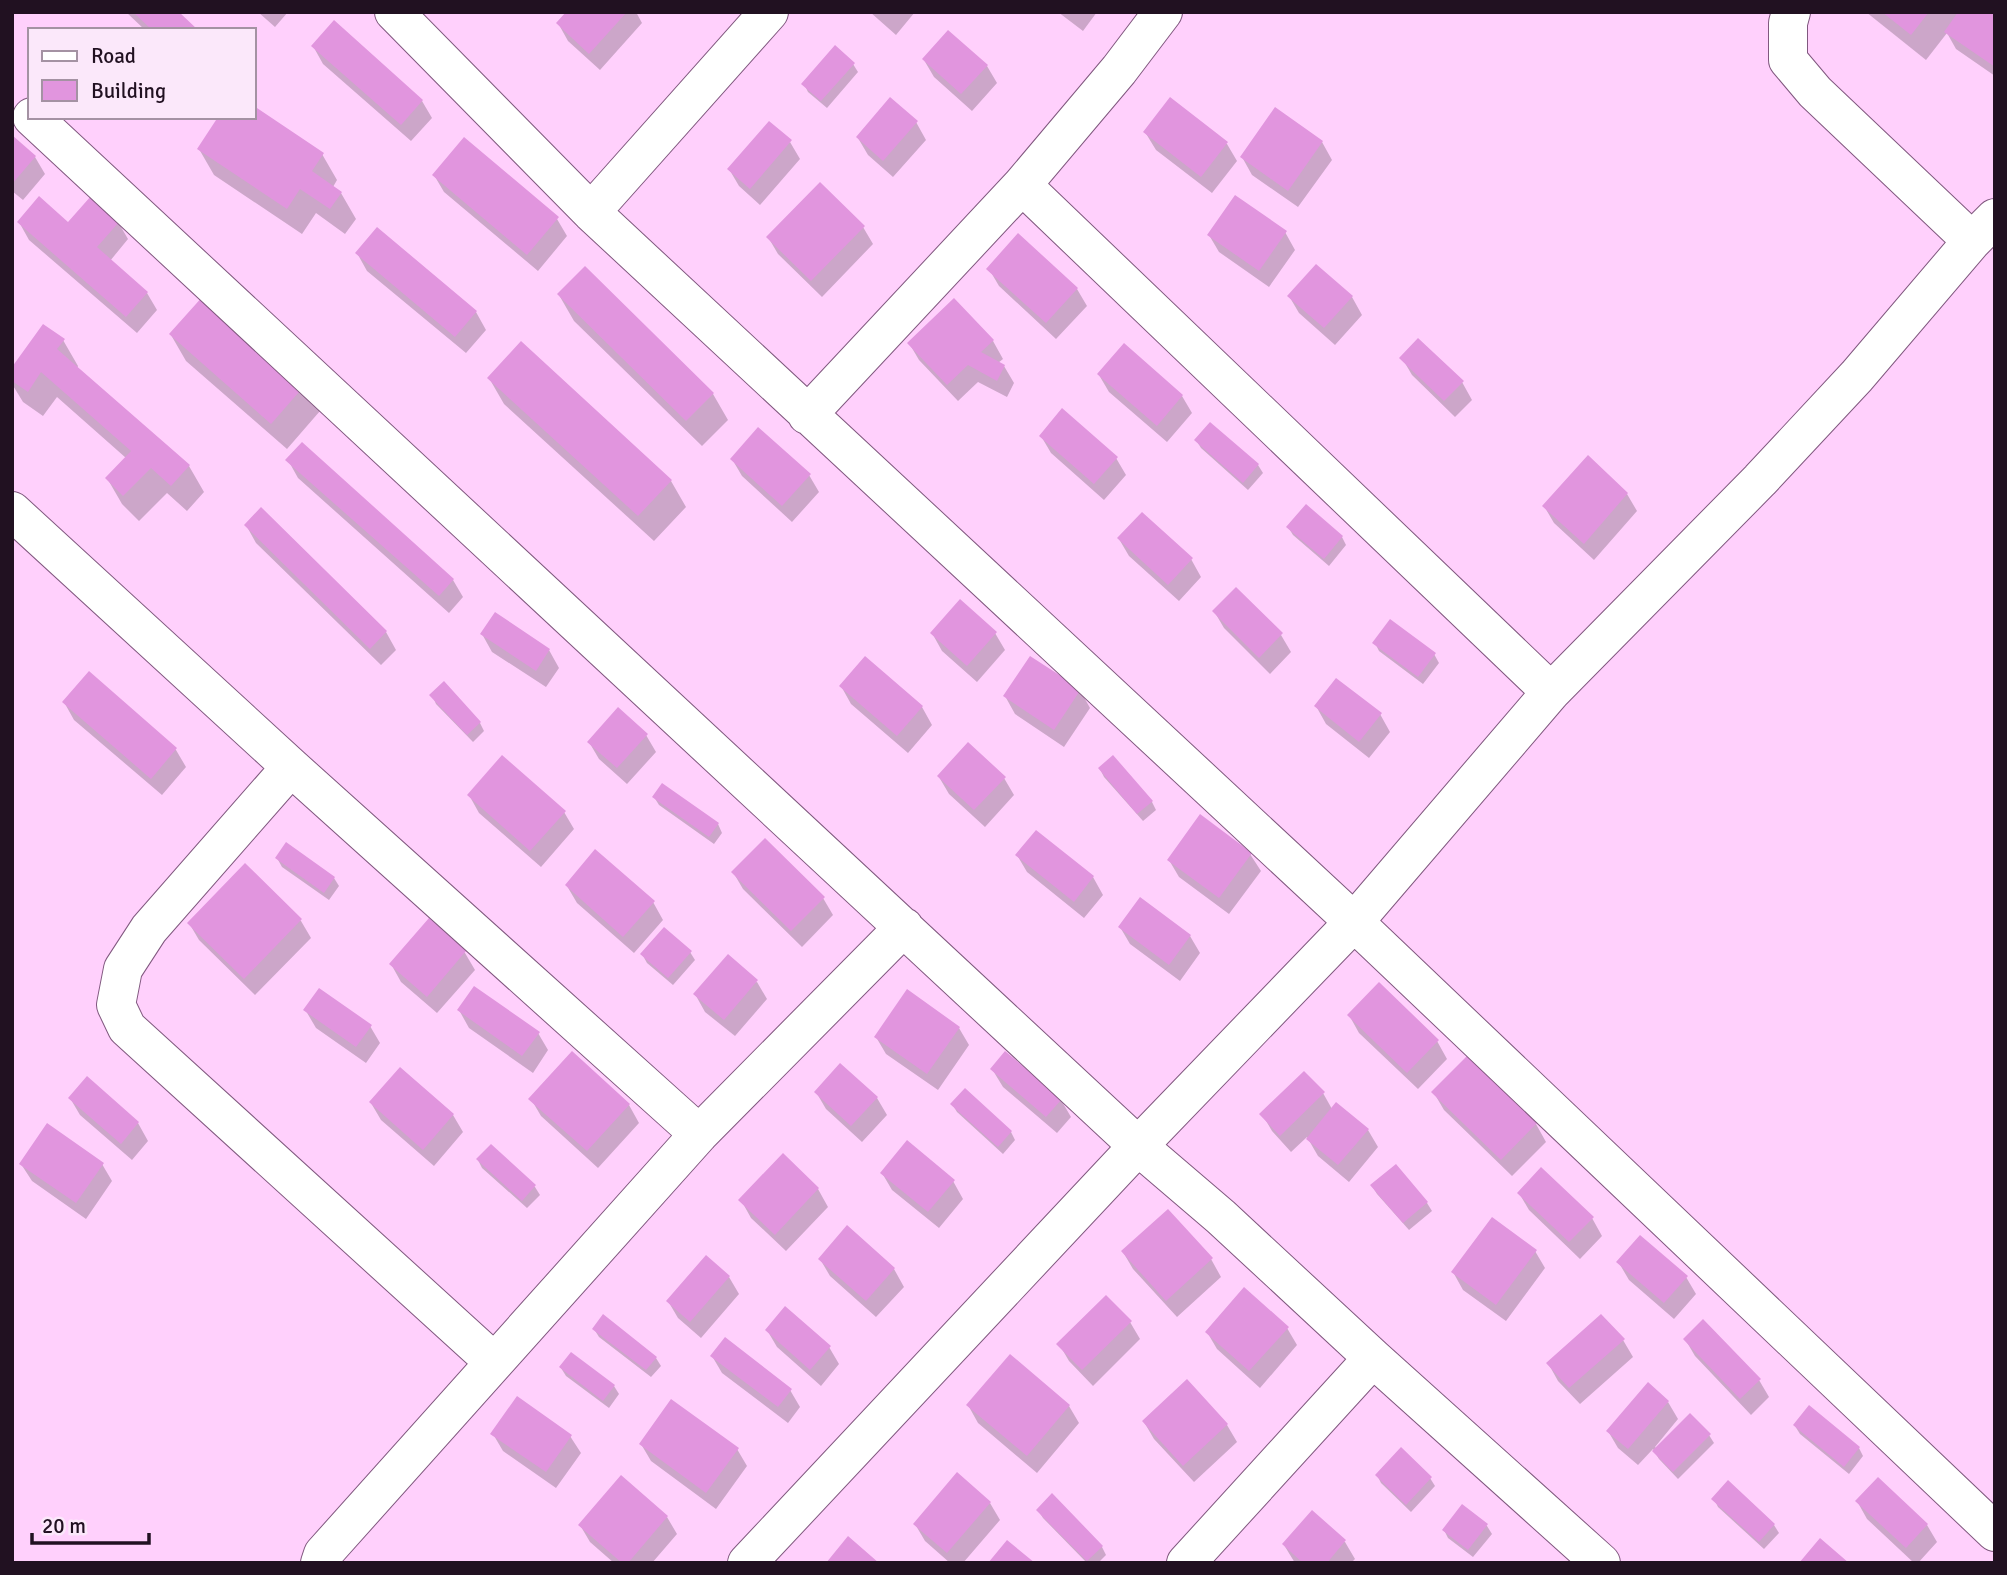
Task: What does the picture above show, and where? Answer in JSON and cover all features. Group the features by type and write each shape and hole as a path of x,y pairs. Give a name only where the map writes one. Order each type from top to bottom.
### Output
{"street":[{"path":"394,12 591,212 1354,922 1995,1532"},
{"path":"591,212 769,12"},
{"path":"807,415 1022,185 1119,70 1163,12"},
{"path":"747,1563 1138,1146 1354,922 1551,692 1769,471 1857,376 1983,230 1815,92 1788,60 1787,23 1791,12"},
{"path":"12,99 28,113"},
{"path":"34,119 1138,1146 1221,1217 1601,1563"},
{"path":"1022,185 1551,692"},
{"path":"12,511 291,767 699,1134"},
{"path":"291,767 149,929 124,969 116,1005 127,1028 494,1362"},
{"path":"320,1563 323,1554 699,1134 904,927"},
{"path":"1186,1563 1373,1358"}],"building":[{"path":"133,12 179,12 196,28 150,28"},
{"path":"566,12 627,12 589,54 556,23"},
{"path":"1882,12 1929,12 1911,35"},
{"path":"1958,12 1995,12 1995,67 1944,32"},
{"path":"334,20 423,100 401,125 311,46"},
{"path":"948,30 988,65 961,94 922,59"},
{"path":"835,45 855,63 821,101 801,84"},
{"path":"890,97 918,121 883,161 856,137"},
{"path":"1170,97 1228,142 1201,177 1143,132"},
{"path":"256,107 324,153 312,171 342,192 330,209 300,189 287,209 197,149 217,119 256,119"},
{"path":"1275,107 1323,141 1288,191 1240,157"},
{"path":"769,121 792,140 750,189 727,169"},
{"path":"12,135 36,156 12,184"},
{"path":"464,137 559,217 527,255 432,175"},
{"path":"820,182 865,226 811,281 766,237"},
{"path":"1235,195 1287,231 1259,271 1207,235"},
{"path":"39,196 68,222 91,196 120,221 97,247 148,292 126,317 17,222"},
{"path":"377,227 477,311 455,337 355,253"},
{"path":"1018,233 1078,288 1046,323 986,269"},
{"path":"1316,264 1353,296 1324,328 1287,296"},
{"path":"585,266 714,393 686,421 557,294"},
{"path":"204,295 306,384 271,424 169,334"},
{"path":"954,298 994,340 981,352 1005,365 997,381 968,365 947,385 907,343"},
{"path":"43,324 65,339 57,349 190,465 171,486 151,468 123,496 105,478 131,451 41,372 28,392 12,381 12,367"},
{"path":"1418,338 1464,381 1444,401 1399,358"},
{"path":"521,341 672,480 638,516 487,378"},
{"path":"1124,343 1183,395 1157,426 1097,374"},
{"path":"1062,408 1118,457 1094,484 1039,436"},
{"path":"1210,422 1259,464 1243,483 1194,440"},
{"path":"758,427 811,474 782,506 730,459"},
{"path":"302,442 454,579 439,596 285,460"},
{"path":"1588,455 1628,493 1584,544 1542,506"},
{"path":"1306,504 1343,536 1324,559 1286,527"},
{"path":"261,507 387,631 370,649 244,525"},
{"path":"1142,512 1193,558 1168,585 1117,538"},
{"path":"1236,587 1283,633 1259,658 1212,611"},
{"path":"960,599 997,632 967,666 930,633"},
{"path":"495,612 550,649 536,671 480,634"},
{"path":"1390,619 1436,653 1418,677 1372,643"},
{"path":"865,656 923,706 897,736 839,686"},
{"path":"1030,656 1081,689 1054,730 1003,696"},
{"path":"89,671 177,748 151,779 62,702"},
{"path":"1336,678 1382,713 1359,742 1314,706"},
{"path":"444,681 481,722 467,735 429,695"},
{"path":"618,707 648,734 617,768 587,742"},
{"path":"968,742 1006,777 974,810 937,776"},
{"path":"502,755 566,811 530,851 467,795"},
{"path":"1113,755 1153,801 1137,814 1098,768"},
{"path":"662,783 719,823 709,837 652,797"},
{"path":"1200,814 1252,853 1219,898 1167,860"},
{"path":"1036,830 1094,876 1074,902 1015,855"},
{"path":"765,838 825,897 791,931 731,872"},
{"path":"286,842 335,877 324,893 275,858"},
{"path":"595,849 655,901 623,937 565,885"},
{"path":"245,863 302,919 244,979 187,923"},
{"path":"1140,897 1191,935 1169,965 1118,927"},
{"path":"429,918 466,951 427,997 389,964"},
{"path":"664,927 692,951 668,978 640,954"},
{"path":"728,954 758,980 724,1020 693,994"},
{"path":"1379,982 1439,1040 1407,1073 1347,1015"},
{"path":"474,986 540,1032 522,1056 457,1010"},
{"path":"319,988 372,1025 356,1047 303,1010"},
{"path":"907,989 960,1027 927,1074 874,1037"},
{"path":"572,1051 630,1104 587,1151 528,1099"},
{"path":"1005,1051 1062,1099 1046,1117 990,1069"},
{"path":"1467,1056 1537,1123 1501,1160 1431,1092"},
{"path":"840,1063 878,1097 851,1126 814,1092"},
{"path":"400,1067 454,1114 423,1150 369,1102"},
{"path":"1304,1071 1325,1092 1280,1136 1259,1114"},
{"path":"87,1076 139,1122 121,1144 68,1098"},
{"path":"965,1088 1012,1131 998,1147 950,1104"},
{"path":"1336,1102 1369,1129 1338,1165 1306,1139"},
{"path":"47,1123 104,1163 76,1203 19,1164"},
{"path":"907,1140 955,1180 928,1212 880,1173"},
{"path":"491,1144 536,1185 522,1201 476,1159"},
{"path":"783,1153 819,1188 775,1235 738,1200"},
{"path":"1396,1164 1428,1202 1403,1223 1370,1185"},
{"path":"1541,1167 1594,1217 1569,1242 1517,1193"},
{"path":"1168,1209 1213,1258 1166,1301 1121,1251"},
{"path":"1492,1217 1537,1250 1496,1305 1451,1272"},
{"path":"847,1225 895,1268 866,1301 818,1259"},
{"path":"1640,1235 1688,1276 1664,1303 1616,1262"},
{"path":"706,1255 730,1276 690,1322 666,1301"},
{"path":"1244,1287 1289,1327 1249,1371 1205,1332"},
{"path":"1106,1295 1132,1321 1082,1370 1056,1344"},
{"path":"785,1306 831,1346 810,1370 765,1330"},
{"path":"603,1314 657,1357 646,1370 592,1329"},
{"path":"1601,1314 1625,1339 1569,1388 1546,1363"},
{"path":"1703,1319 1761,1379 1740,1399 1683,1339"},
{"path":"725,1337 792,1389 778,1407 710,1356"},
{"path":"571,1352 615,1385 603,1401 559,1367"},
{"path":"1010,1354 1070,1405 1027,1456 966,1405"},
{"path":"1187,1379 1228,1424 1183,1466 1142,1421"},
{"path":"1648,1382 1669,1401 1628,1449 1606,1431"},
{"path":"517,1396 572,1435 546,1472 490,1434"},
{"path":"671,1399 739,1448 706,1493 639,1444"},
{"path":"1809,1405 1860,1447 1844,1467 1793,1425"},
{"path":"1690,1413 1711,1434 1673,1472 1652,1451"},
{"path":"1401,1447 1432,1477 1406,1505 1375,1475"},
{"path":"957,1472 991,1502 947,1553 913,1524"},
{"path":"621,1475 668,1516 628,1563 622,1563 578,1525"},
{"path":"1878,1477 1928,1524 1906,1548 1855,1501"},
{"path":"1728,1480 1775,1524 1759,1542 1711,1499"},
{"path":"1052,1493 1103,1546 1087,1561 1036,1510"},
{"path":"1462,1504 1488,1524 1468,1550 1442,1530"},
{"path":"1312,1510 1346,1540 1327,1563 1303,1563 1282,1544"},
{"path":"848,1536 879,1563 826,1563"},
{"path":"1820,1538 1849,1563 1799,1563"},
{"path":"1007,1540 1035,1563 988,1563"}]}
